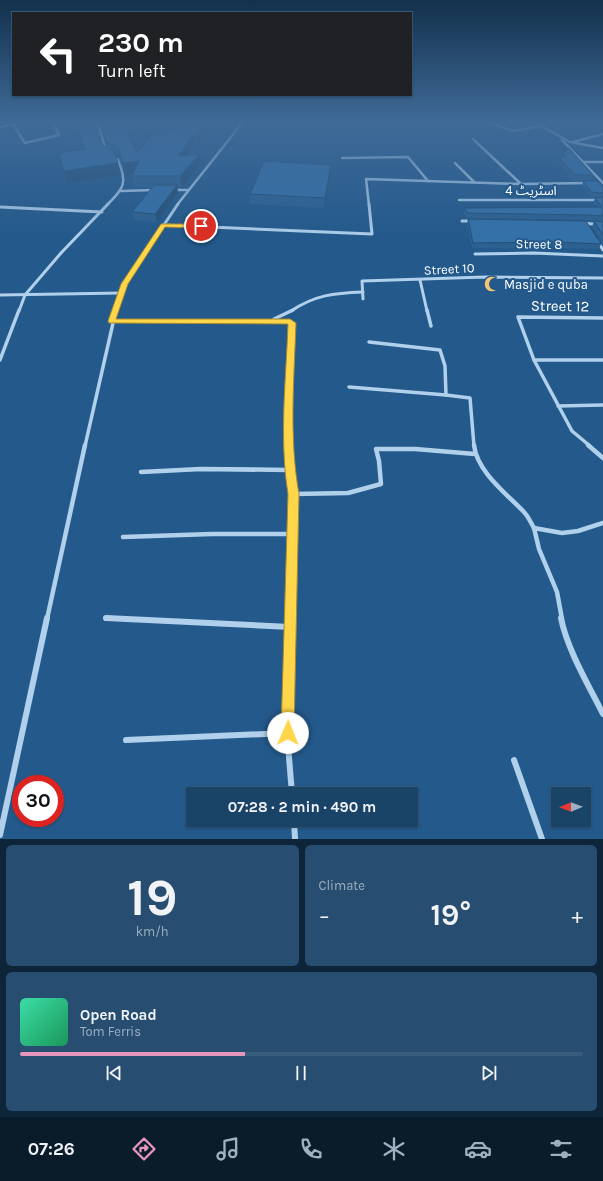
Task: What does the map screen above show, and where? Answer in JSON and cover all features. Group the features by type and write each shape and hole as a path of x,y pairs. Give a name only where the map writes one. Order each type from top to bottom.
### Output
{"street":[{"path":"0,360 25,295 61,253 121,191 124,174 118,161"},
{"path":"0,835 112,321 124,284 163,225 211,161"},
{"path":"412,161 428,181"},
{"path":"497,161 521,184"},
{"path":"583,162 603,162"},
{"path":"583,162 603,183"},
{"path":"455,163 474,182"},
{"path":"163,225 372,234 366,179 521,184 588,183"},
{"path":"596,183 603,183"},
{"path":"121,191 157,190"},
{"path":"171,190 188,190"},
{"name":"اسٹریٹ 4","path":"459,200 603,200"},
{"path":"0,207 102,212"},
{"path":"462,221 478,221"},
{"path":"578,223 603,225"},
{"path":"586,223 590,229"},
{"path":"594,235 603,250"},
{"name":"Street 8","path":"475,254 534,253 603,256"},
{"name":"Street 10","path":"363,292 362,281 485,277 603,278"},
{"path":"420,280 431,326"},
{"path":"266,321 283,317 306,301 328,293 363,292 363,299"},
{"path":"0,295 121,293"},
{"name":"Street 12","path":"534,360 518,317 603,318"},
{"path":"112,321 290,321 292,323 289,470 294,494 288,733 292,787"},
{"path":"369,342 440,350 445,366 446,395"},
{"path":"603,360 534,360 572,431 603,458"},
{"path":"349,387 470,398 475,454 496,486 524,513 534,528 539,549 557,592 563,628 581,672 603,714"},
{"path":"558,406 603,405"},
{"path":"294,494 348,493 381,484 379,461 376,449 415,449 475,454"},
{"path":"142,472 201,469 289,470"},
{"path":"534,528 567,532 578,531 603,523"},
{"path":"123,537 212,534 292,534"},
{"path":"106,618 290,627"},
{"path":"126,740 288,733"},
{"path":"514,760 542,839"},
{"path":"294,827 295,839"}],"building":[{"path":"61,161 117,161 118,163 64,171"},
{"path":"122,161 138,161 123,163"},
{"path":"139,161 193,161 180,176 132,176"},
{"path":"264,161 331,165 325,198 250,194"},
{"path":"563,161 581,161 593,175 575,175"},
{"path":"583,181 598,181 603,187 603,193 591,192"},
{"path":"154,185 177,185 155,214 132,212"},
{"path":"603,197 603,216 467,213 465,208 602,207 595,198"},
{"path":"468,219 586,221 601,244 558,242 473,243"},
{"path":"594,221 603,222 603,235"}],"place":[{"name":"Masjid e quba","path":"492,284"}],"route":[{"path":"201,226 163,225 124,284 112,321 290,321 292,323 289,470 294,494 288,733"}]}
